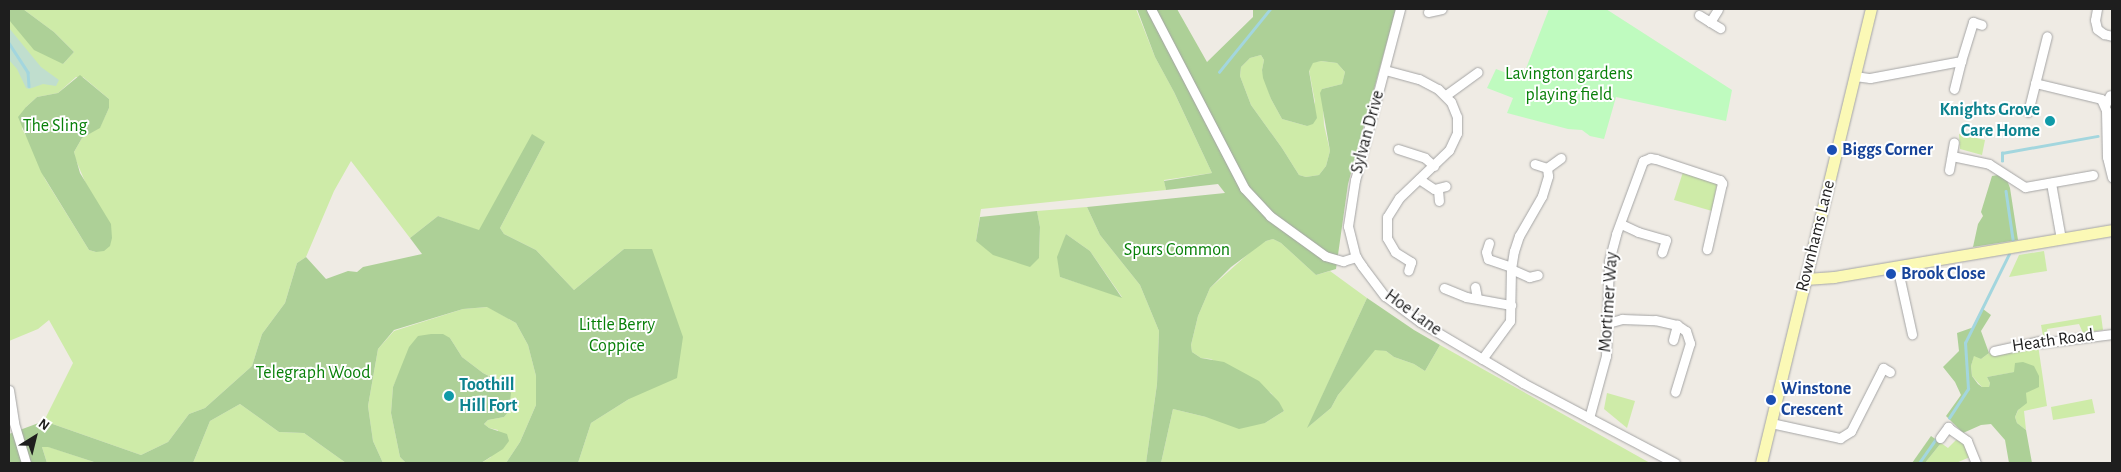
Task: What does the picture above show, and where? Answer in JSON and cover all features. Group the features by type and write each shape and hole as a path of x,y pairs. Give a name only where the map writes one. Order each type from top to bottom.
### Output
{"street":[{"path":"1151,9 1244,188 1270,216 1325,256 1343,261 1356,257"},
{"name":"Sylvan Drive","path":"1356,257 1348,226 1355,180 1400,9"},
{"path":"1428,12 1442,9 1449,17"},
{"path":"1710,22 1718,9"},
{"name":"Rownhams Lane","path":"1761,463 1871,9"},
{"path":"2098,9 2095,20 2097,29 2104,34 2112,36"},
{"path":"1699,15 1720,28"},
{"path":"1954,89 1973,22 1982,25"},
{"path":"2028,112 2047,36"},
{"path":"1855,76 1870,78 1961,61"},
{"path":"1385,70 1419,79 1446,95 1457,117 1457,133 1449,150 1394,204 1386,227 1390,246 1409,267 1416,254"},
{"path":"1446,95 1478,72"},
{"path":"2035,83 2101,99 2105,105 2108,129 2107,156 2112,177"},
{"path":"2105,105 2110,95"},
{"path":"1949,170 1954,142"},
{"path":"1398,149 1420,156 1434,166"},
{"path":"1952,156 1988,164 2024,187 2094,175"},
{"path":"1547,168 1561,158"},
{"name":"Mortimer Way","path":"1589,418 1604,368 1608,323 1609,261 1616,234 1643,161 1650,158 1656,159 1707,174 1717,178 1722,183 1707,249"},
{"path":"1535,164 1547,168"},
{"path":"1482,359 1510,321 1511,268 1519,236 1542,196 1548,176 1547,168"},
{"path":"1419,179 1429,188 1442,188 1439,201"},
{"path":"2051,183 2061,238"},
{"path":"1621,224 1666,240 1662,252"},
{"path":"1806,279 1814,280 2112,230"},
{"path":"1489,243 1486,252 1488,259 1529,276 1538,275"},
{"name":"Hoe Lane","path":"1356,257 1376,286 1406,312 1482,359 1675,463"},
{"path":"1897,266 1912,334"},
{"path":"1475,286 1477,298"},
{"path":"1444,288 1466,298 1477,298 1511,305"},
{"path":"1608,323 1622,319 1641,319 1677,325 1688,334 1690,343 1675,392"},
{"path":"1673,340 1677,325"},
{"name":"Heath Road","path":"1994,350 2040,342 2112,334"},
{"path":"1771,422 1833,438 1846,435 1883,368"},
{"path":"9,390 14,423 26,463"},
{"path":"1940,438 1948,428 1950,429 1967,441 1976,463"}],"green space":[{"path":"9,9 23,9 54,32 74,52 63,64 34,50 9,20"},
{"path":"23,9 1136,9 1155,57 1173,90 1212,173 1164,180 1166,190 981,209 976,241 1039,258 1040,227 1037,211 1087,207 1100,235 1140,285 1159,331 1157,384 1146,463 578,463 591,423 629,399 624,249 574,290 536,250 504,234 500,228 545,142 480,231 438,216 410,238 351,161 334,191 306,257 297,263 285,303 262,334 252,366 205,408 189,414 168,442 141,455 44,421 73,363 49,320 38,329 9,341 9,20 63,64 74,52 54,32","holes":["76,77 83,77 109,99 109,108 100,127 82,138 74,152 86,184 96,252 89,250 45,179 22,129 26,107 37,97 58,93","1066,234 1090,251 1122,297 1060,277"]},
{"name":"Spurs Common","path":"1137,9 1177,9 1207,62 1253,17 1253,9 1396,9 1348,184 1336,269 1316,275 1281,243 1273,239 1266,241 1231,267 1210,288 1198,316 1191,345 1192,352 1201,358 1224,362 1259,381 1279,402 1284,411 1265,423 1239,429 1206,417 1173,409 1161,463 1146,463 1157,384 1159,331 1140,285 1100,235 1087,207 1225,193 1218,184 1166,190 1164,181 1212,173 1174,92 1155,57","holes":["1261,55 1264,60 1263,78 1271,99 1282,119 1307,126 1313,124 1317,118 1309,71 1313,63 1321,61 1337,63 1345,72 1342,84 1322,89 1320,93 1330,151 1326,166 1319,175 1306,177 1299,175 1251,105 1240,76 1241,67 1250,58"]},
{"name":"Lavington gardens playing field","path":"1549,9 1606,9 1732,90 1726,121 1616,97 1604,139 1590,136 1582,130 1568,129 1507,113 1513,98 1487,88 1496,69 1522,79"},
{"path":"9,28 41,67 59,80 56,86 43,84 29,89 26,88 17,69 9,60"},
{"path":"1261,55 1264,60 1262,70 1271,99 1282,119 1307,126 1315,102 1309,70 1313,62 1337,63 1345,72 1342,84 1322,89 1324,125 1330,151 1326,166 1319,175 1306,177 1299,175 1251,105 1240,76 1241,67 1250,58"},
{"name":"The Sling","path":"80,75 109,99 109,108 100,128 82,138 74,152 80,173 111,224 112,238 110,246 104,251 96,252 89,250 41,172 18,117 37,97 58,93"},
{"path":"532,134 545,142 500,228 504,234 536,250 574,290 624,249 652,249 683,337 677,378 629,399 591,423 578,463 506,463 520,442 536,405 536,376 528,345 516,323 487,307 463,309 394,330 378,349 368,406 373,441 383,463 346,463 304,433 279,432 240,404 210,421 193,463 97,463 48,447 42,447 47,463 9,463 9,434 44,421 141,455 168,442 189,414 205,408 252,366 262,334 285,303 297,263 306,257 326,279 348,271 357,272 363,267 422,254 410,238 438,216 479,230"},
{"path":"1959,134 1985,140 1982,155 1960,149"},
{"path":"1683,172 1717,184 1712,211 1674,200"},
{"path":"1998,175 2007,180 2010,188 2018,240 1973,247 1978,224 1983,216 1981,212 1992,176"},
{"path":"1037,211 1040,227 1039,258 1030,267 993,255 976,241 980,217"},
{"path":"1066,234 1090,251 1122,298 1060,277 1057,257"},
{"path":"1273,239 1281,243 1316,275 1330,271 1367,298 1308,427 1331,408 1338,395 1375,349 1386,351 1394,357 1414,364 1425,371 1440,345 1650,463 1161,463 1173,409 1206,417 1265,423 1284,411 1271,393 1211,359 1201,358 1192,352 1191,345 1198,316 1210,288 1256,247"},
{"path":"2044,251 2047,271 2009,277 2019,255"},
{"path":"1367,298 1440,345 1425,371 1414,364 1394,357 1386,351 1375,350 1338,395 1331,408 1307,428"},
{"path":"488,307 516,323 528,345 536,376 536,405 520,442 506,463 481,463 491,457 498,430 489,428 484,424 488,420 504,417 509,411 511,402 498,380 483,373 462,357 450,338 403,365 393,387 391,413 400,457 406,463 383,463 373,441 368,406 378,349 394,331 463,309"},
{"path":"1983,309 1991,315 1981,331 1989,353 1981,359 1974,356 1971,366 1972,376 1978,384 1982,387 1989,387 1990,383 1987,377 2014,372 2015,363 2023,362 2034,366 2039,376 2039,387 2026,393 2027,403 2018,410 2015,417 2017,423 2026,430 2032,463 2009,463 2005,440 1991,424 1981,425 1963,433 1946,416 1961,395 1955,382 1943,367 1959,351 1957,333 1974,327"},
{"path":"2101,315 2103,330 2083,333 2079,324 2047,329 2048,337 2043,336 2041,325"},
{"path":"443,334 450,338 462,357 483,373 505,384 511,393 509,411 504,417 488,420 484,424 489,428 507,434 509,441 503,449 481,463 406,463 400,457 391,413 393,387 409,347 418,336"},
{"path":"2038,345 2047,406 2024,411 2026,430 2017,423 2015,417 2026,393 2030,389 2015,372 1987,377 1990,383 1989,387 1982,387 1972,376 1971,366 1974,355 1981,359 1989,353"},
{"path":"1607,393 1635,401 1627,428 1604,409"},
{"path":"2092,399 2095,413 2053,420 2051,407"},
{"path":"240,404 279,432 304,433 346,463 193,463 210,421"},
{"path":"1931,436 1941,443 1925,463 1912,463"},
{"path":"1956,440 1967,447 1970,457 1956,463 1925,463 1941,443 1948,448"},
{"path":"42,447 49,447 97,463 47,463"}],"waterway":[{"path":"1219,72 1270,9"},
{"path":"9,43 28,72 29,86"},
{"path":"2002,161 2002,153 2097,136"},
{"path":"2006,191 2013,239"},
{"path":"1949,418 1968,389 1965,343 2009,254"},
{"path":"1919,463 1935,440"}],"place":[{"name":"Knights Grove Care Home","path":"2050,121"},
{"name":"Biggs Corner","path":"1832,150"},
{"name":"Brook Close","path":"1891,274"},
{"name":"Toothill Hill Fort","path":"449,396"},
{"name":"Winstone Crescent","path":"1771,400"}],"park label":[{"name":"Little Berry Coppice","path":"617,336"},
{"name":"Telegraph Wood","path":"313,373"}]}
